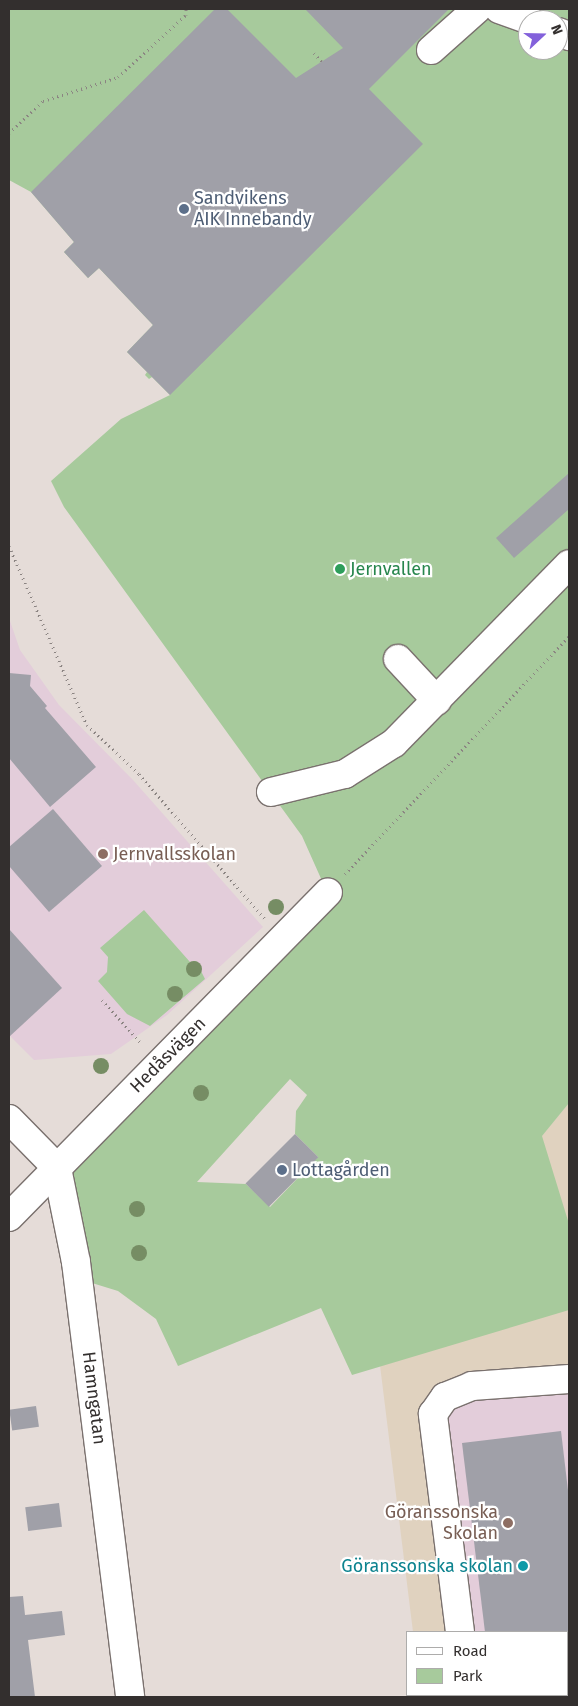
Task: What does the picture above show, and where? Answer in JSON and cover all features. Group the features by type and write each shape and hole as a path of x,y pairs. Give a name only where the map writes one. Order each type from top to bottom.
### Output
{"street":[{"path":"431,50 477,9"},
{"path":"499,9 518,16"},
{"path":"271,792 345,774 394,744 438,701 569,564"},
{"path":"398,659 438,701"},
{"name":"Hedåsvägen","path":"9,1217 328,892"},
{"path":"9,1119 57,1168"},
{"name":"Hamngatan","path":"57,1168 76,1262 130,1697"},
{"path":"460,1631 433,1414 445,1397 472,1386 569,1379"}],"path":[{"path":"9,133 43,101 118,77 186,15 186,9"},
{"path":"314,53 322,62"},
{"path":"9,546 87,725 140,774 283,938"},
{"path":"328,892 569,636"},
{"path":"102,1000 144,1047"}],"shaded area":[{"name":"Jernvallsskolan","path":"9,618 20,650 59,705 133,780 263,927 167,1015 111,1054 34,1060 9,1035"},
{"path":"569,1103 569,1697 421,1697 568,1696 568,1631 413,1631 376,1333"},
{"name":"Göranssonska Skolan","path":"569,1379 569,1697 467,1697 568,1696 568,1631 460,1631 445,1397"}],"green space":[{"name":"Jernvallen","path":"9,9 569,9 569,1103 542,1136 569,1224 569,1310 352,1375 321,1308 178,1366 156,1319 118,1291 79,1279 57,1168 327,892 302,836 64,507 51,481 121,419 170,395 152,377 149,379 145,375 147,372 127,352 153,325 99,268 88,278 64,252 74,242 31,192 9,180","holes":["290,1079 307,1095 296,1111 295,1134 318,1157 270,1207 246,1184 197,1182"]},
{"path":"144,910 190,962 196,961 205,979 150,1026 127,1014 98,981 107,972 108,957 100,948"}],"building":[{"path":"215,9 227,9 296,78 343,48 305,9 449,9 369,89 423,144 170,395 127,352 153,325 99,268 88,278 64,252 74,242 31,192"},
{"path":"569,473 569,509 514,558 496,538"},
{"path":"9,673 31,675 30,686 47,706 45,708 96,767 50,807 9,758"},
{"path":"53,809 102,866 49,912 9,866 9,847"},
{"path":"9,929 62,988 9,1037"},
{"name":"Lottagården","path":"295,1134 318,1157 269,1207 246,1183"},
{"path":"36,1406 39,1427 12,1431 9,1410"},
{"name":"Göranssonska skolan","path":"561,1431 569,1499 569,1632 485,1631 462,1443"},
{"path":"59,1503 62,1527 28,1531 25,1507"},
{"path":"23,1596 25,1615 62,1611 65,1635 28,1640 35,1697 9,1697 9,1597"}],"place":[{"name":"Sandvikens AIK Innebandy","path":"184,209"},
{"name":"Jernvallen","path":"340,569"},
{"name":"Jernvallsskolan","path":"103,854"},
{"name":"Lottagården","path":"282,1170"},
{"name":"Göranssonska Skolan","path":"508,1523"},
{"name":"Göranssonska skolan","path":"523,1566"}]}
